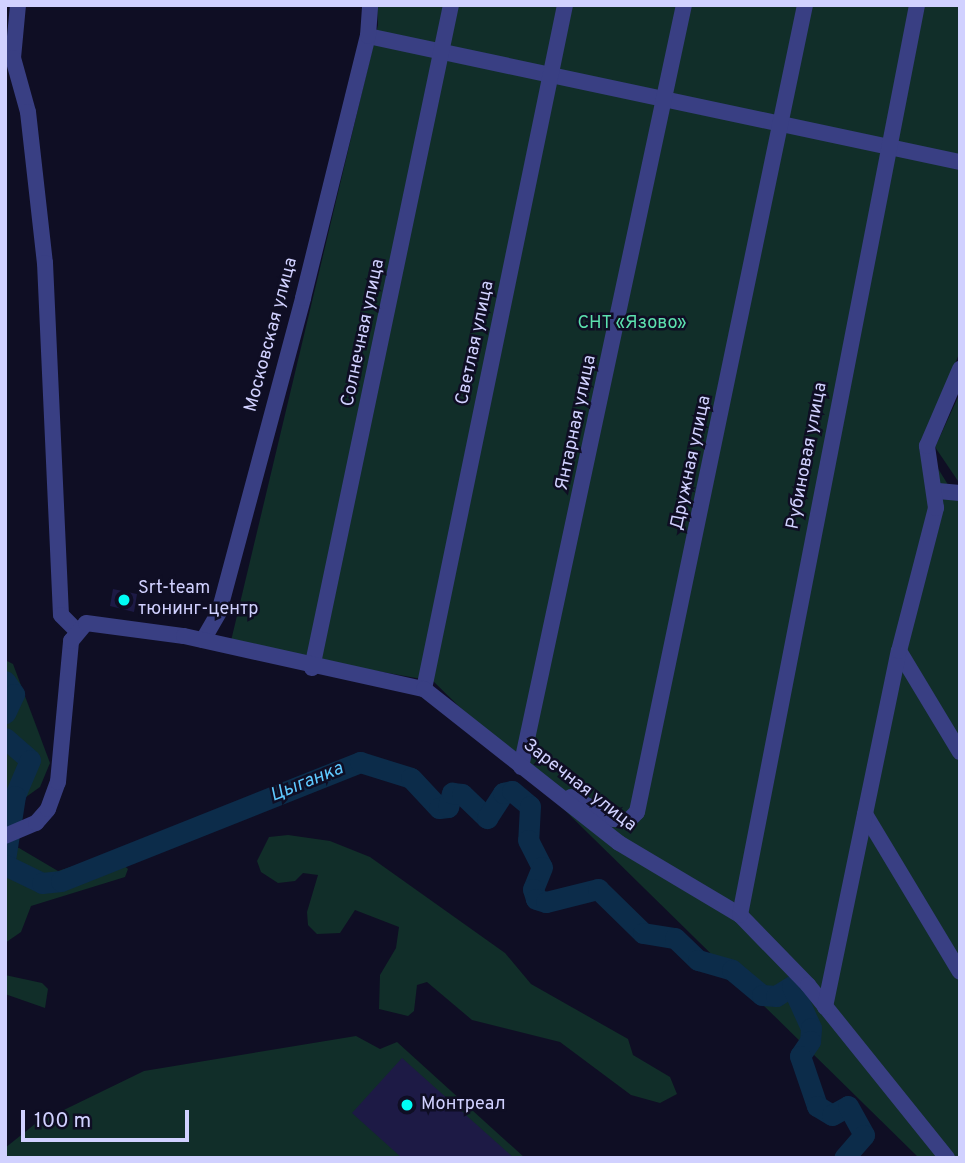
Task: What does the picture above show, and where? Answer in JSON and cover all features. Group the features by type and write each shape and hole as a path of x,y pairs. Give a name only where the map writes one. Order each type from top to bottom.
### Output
{"street":[{"path":"5,836 36,823 58,782 68,660 81,626 61,615 44,251 28,112 9,58 18,5"},
{"name":"Московская улица","path":"203,640 219,612 368,36 370,5"},
{"name":"Солнечная улица","path":"312,667 451,5"},
{"name":"Светлая улица","path":"424,689 565,5"},
{"name":"Янтарная улица","path":"526,772 684,5"},
{"name":"Дружная улица","path":"526,772 613,819 629,820 637,812 805,5"},
{"name":"Рубиновая улица","path":"740,915 887,146 917,5"},
{"path":"368,36 960,162"},
{"path":"825,1007 900,651 938,491 927,446 960,369"},
{"path":"938,491 960,493"},
{"name":"Заречная улица","path":"81,626 203,640 312,667 424,689 619,843 740,915 825,1007 947,1158"},
{"path":"900,651 960,752"},
{"path":"866,814 960,972"}],"green space":[{"name":"СНТ «Язово»","path":"377,5 960,5 960,351 924,446 960,504 960,1158 919,1158 433,681 230,645 378,25"},
{"path":"960,393 960,484 935,447"},
{"path":"5,660 13,664 50,763 40,787 5,812"},
{"path":"288,835 330,841 370,857 505,953 531,984 628,1039 633,1055 670,1077 677,1094 660,1103 631,1095 560,1042 472,1020 427,982 417,985 414,1011 408,1016 379,1009 380,975 396,948 399,927 355,910 340,933 317,934 308,925 307,912 318,875 303,873 295,881 278,883 261,872 257,861 269,837"},
{"path":"5,848 19,848 58,871 111,854 128,869 125,877 31,906 21,932 5,943"},
{"path":"5,975 42,983 48,989 45,1008 5,994"},
{"path":"356,1036 380,1049 397,1042 525,1158 5,1158 5,1148 35,1124 144,1071"}],"building":[{"name":"Srt-team тюнинг-центр","path":"113,589 137,594 134,612 110,606"},
{"name":"Монтреал","path":"402,1058 514,1158 402,1158 352,1113"}],"waterway":[{"name":"Цыганка","path":"5,681 14,694 5,713"},
{"name":"Цыганка","path":"5,738 30,760 15,796 5,860"},
{"name":"Цыганка","path":"5,865 42,883 61,881 360,762 411,778 439,808 448,807 452,793 462,794 487,818 503,793 512,791 530,806 528,840 542,867 533,889 536,899 546,902 598,889 643,933 675,938 698,960 732,970 762,995 776,996 792,986 811,1028 810,1041 800,1056 817,1106 832,1115 848,1106 864,1135 844,1158"}],"place":[{"name":"Srt-team тюнинг-центр","path":"124,600"},
{"name":"Монтреал","path":"407,1105"}]}
